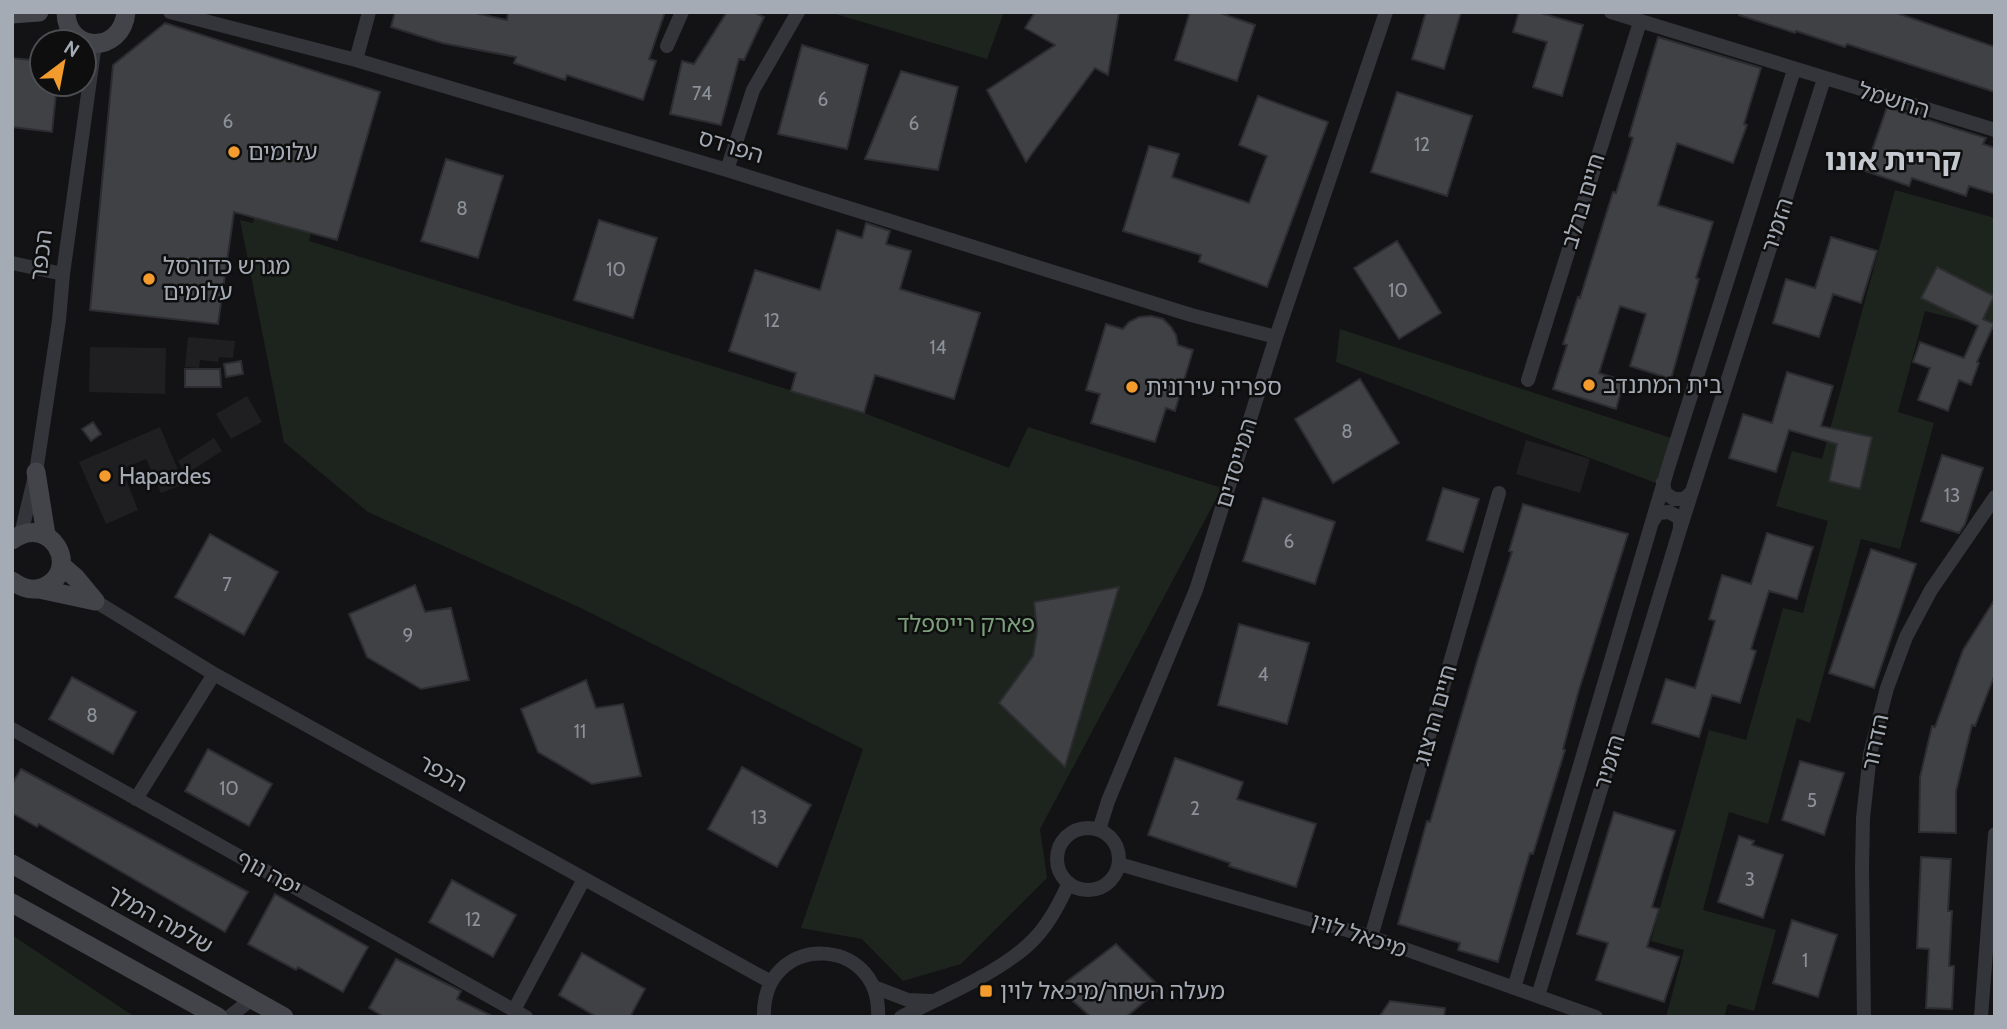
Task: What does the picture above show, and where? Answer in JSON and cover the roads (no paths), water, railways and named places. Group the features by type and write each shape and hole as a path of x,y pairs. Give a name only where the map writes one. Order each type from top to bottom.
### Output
{"street":[{"path":"12,14 39,12"},
{"path":"98,43 115,37 125,22 126,12"},
{"name":"הפרדס","path":"170,12 356,60 727,170 1191,315 1276,337"},
{"path":"356,60 369,12"},
{"path":"667,46 682,12"},
{"path":"727,170 753,90 798,12"},
{"name":"המייסדים","path":"1099,830 1108,801 1196,590 1276,337 1386,12"},
{"name":"החשמל","path":"1611,12 1995,130"},
{"name":"חיים ברלב","path":"1528,380 1640,22"},
{"name":"הזמיר","path":"1514,988 1663,482 1794,70"},
{"name":"הזמיר","path":"1538,996 1692,492 1824,79"},
{"name":"הכפר","path":"17,537 36,472 60,320 63,274 87,98"},
{"path":"12,263 63,274"},
{"name":"הכפר","path":"36,472 46,535 59,549 61,565 95,601 214,674 771,982"},
{"path":"1663,482 1665,493 1674,499 1684,499 1692,492"},
{"name":"חיים הרצוג","path":"1371,937 1499,493"},
{"name":"הדרור","path":"1864,1017 1864,818 1870,754 1878,719 1906,637 1931,590 1995,497"},
{"path":"1651,522 1658,513 1669,512 1680,518 1681,529"},
{"path":"17,537 30,531 46,535"},
{"path":"39,589 51,582 61,565"},
{"name":"הכפר","path":"12,581 24,588 95,601"},
{"path":"136,799 214,674"},
{"name":"יפה נוף","path":"12,729 520,1013"},
{"path":"1089,828 1099,830 1111,837 1115,843 1119,863 1116,874 1109,882 1100,888 1089,890 1069,883 1058,867 1059,848 1071,833 1089,828"},
{"path":"1981,1017 1995,834"},
{"name":"מיכאל לוין","path":"1119,863 1371,937 1596,1017"},
{"name":"שלמה המלך","path":"12,864 250,1008 284,1017"},
{"path":"520,1013 584,879"},
{"path":"901,1017 968,984 1027,946 1052,916 1069,883"},
{"path":"12,904 218,1017"},
{"path":"764,1017 764,1004 771,982 788,963 812,953 825,953 850,960 868,977 878,1000 878,1017"},
{"path":"160,984 188,1017"},
{"path":"874,987 908,1000 933,1001"},
{"path":"229,1017 250,1008"}],"place":[{"name":"עלומים","path":"234,152"},
{"name":"מגרש כדורסל עלומים","path":"149,279"},
{"name":"בית המתנדב","path":"1589,385"},
{"name":"ספריה עירונית","path":"1132,387"},
{"name":"Hapardes","path":"105,476"},
{"name":"מעלה השחר/מיכאל לוין","path":"986,991"}],"district":[{"name":"קריית אונו","path":"1893,160"}],"park label":[{"name":"פארק רייספלד","path":"966,624"}]}
